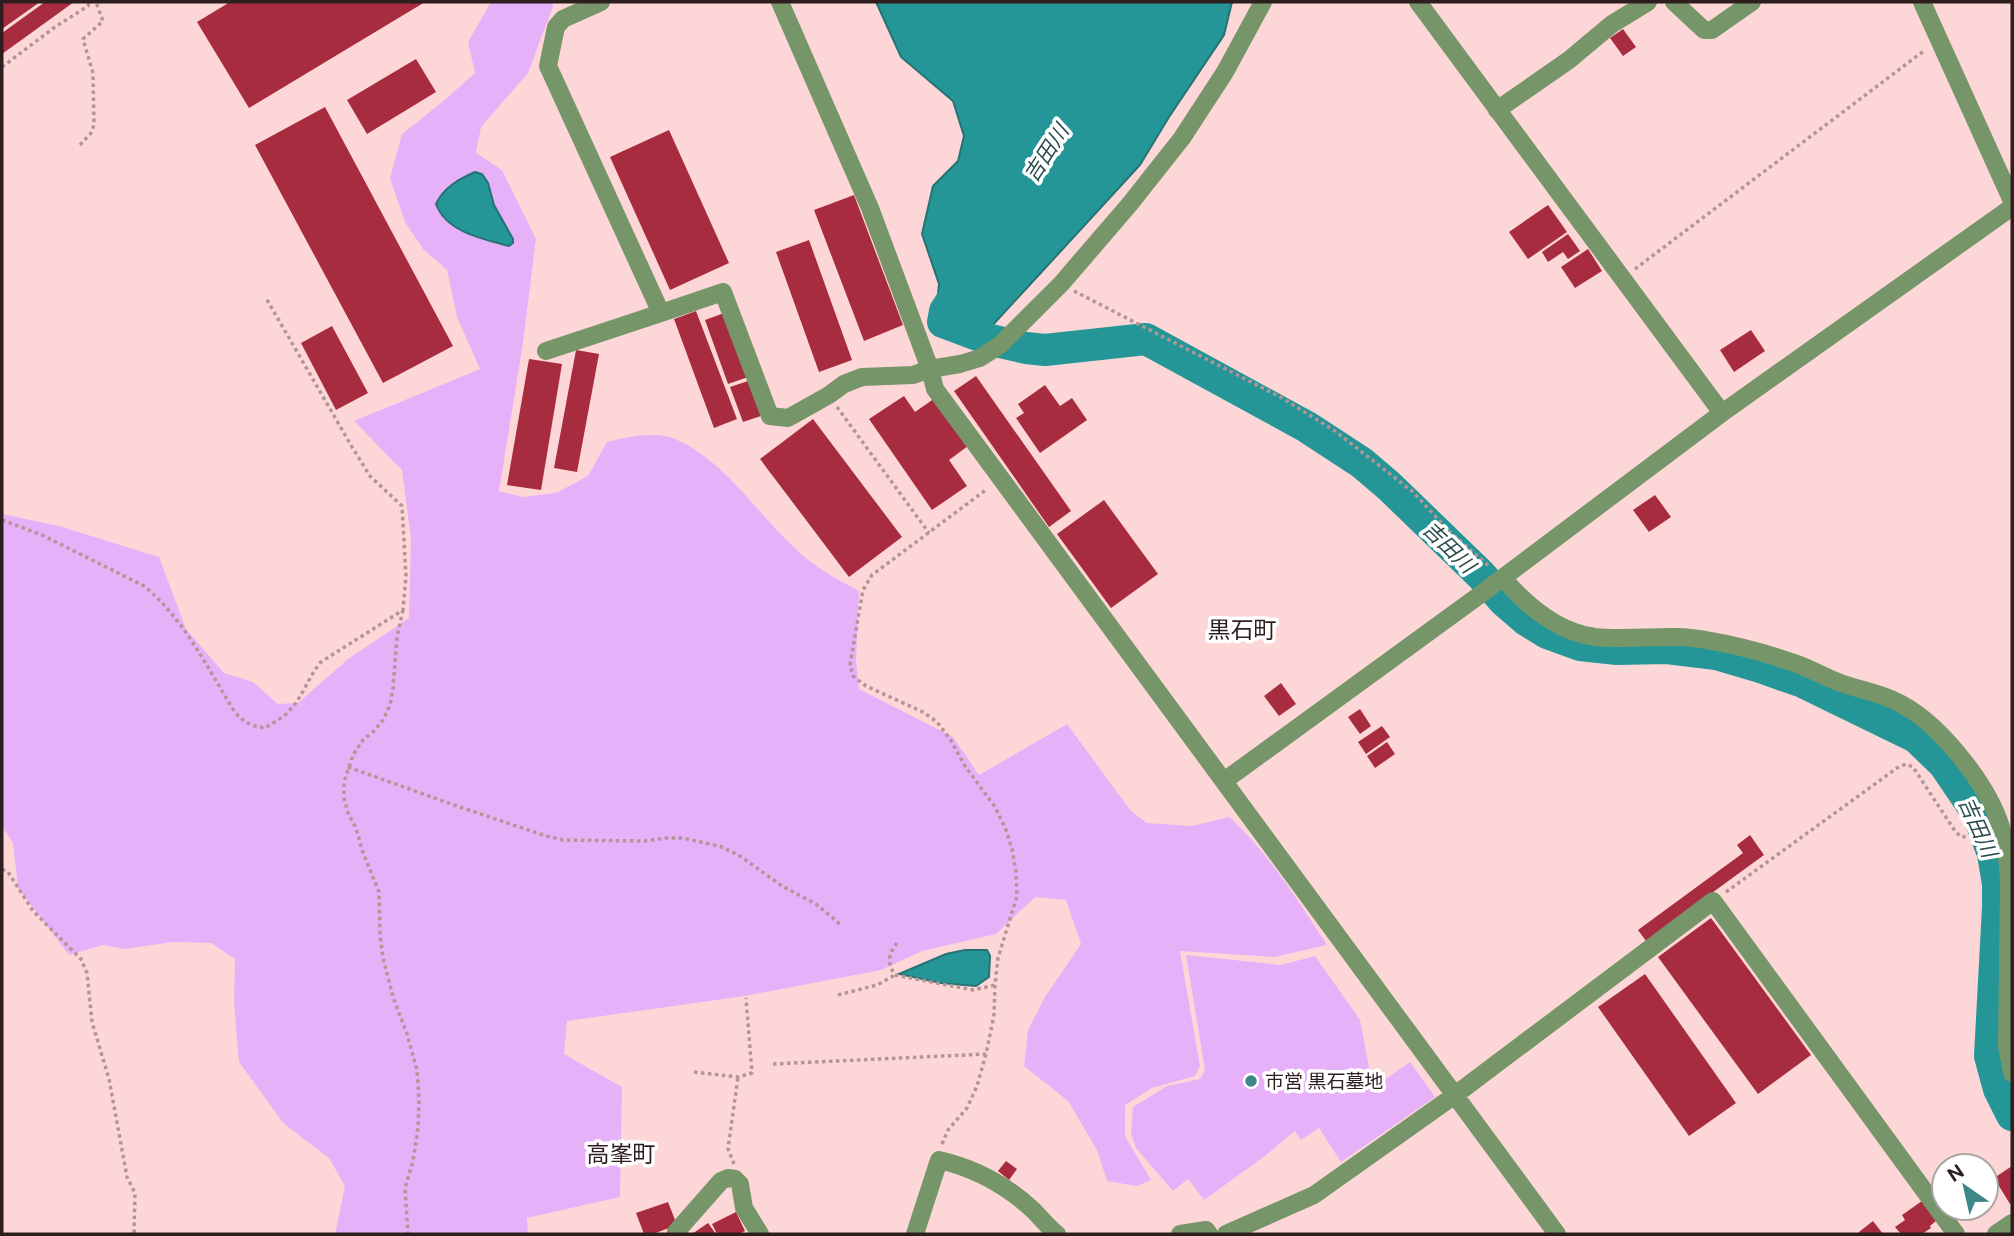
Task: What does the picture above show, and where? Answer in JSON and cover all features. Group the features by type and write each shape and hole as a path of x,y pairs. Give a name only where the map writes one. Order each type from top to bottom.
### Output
{"street":[{"path":"601,2 563,19 556,27 548,66 661,313"},
{"path":"780,2 870,208 935,389 1557,1234"},
{"path":"546,351 723,292 769,416 788,418 844,384 862,377 913,376 930,369 980,358 1000,345 1061,284 1129,205 1182,138 1225,72 1262,2"},
{"path":"1418,2 1722,413"},
{"path":"1497,110 1569,60 1612,24 1648,2"},
{"path":"1674,2 1704,30 1712,30 1752,2"},
{"path":"1922,2 2012,201"},
{"path":"1224,781 1482,594 1722,413 2012,207"},
{"path":"1502,578 1535,610 1573,631 1594,636 1681,636 1708,640 1792,662 1854,688 1893,700 1949,742 1978,780 1990,801 2001,826 2007,854 2007,1046 2012,1073"},
{"path":"1226,1234 1314,1195 1455,1095 1713,901 1956,1234"},
{"path":"915,1234 939,1160 983,1175 1001,1186 1034,1211 1056,1234"},
{"path":"677,1234 721,1181 729,1178 740,1184 744,1208 760,1234"},
{"path":"1996,1234 2012,1223"},
{"path":"1180,1234 1206,1230 1209,1234"}],"path":[{"path":"2,67 88,6 89,2"},
{"path":"80,145 88,139 94,124 93,73 83,39 103,21 96,2"},
{"path":"1622,279 1939,39"},
{"path":"1061,284 1282,398 1335,431 1413,492 1450,532 1502,578"},
{"path":"266,298 370,476 402,506 406,576 390,705 383,720 374,732 363,740 353,755 344,782 344,798 379,892 383,958 417,1070 418,1128 413,1161 405,1188 408,1234"},
{"path":"829,395 929,533"},
{"path":"939,1160 942,1141 967,1108 986,1054 994,1015 998,958 1017,897 1016,872 1006,830 995,807 937,722 923,712 866,686 853,676 850,665 863,590 872,575 1001,478"},
{"path":"2,520 42,535 144,586 173,613 234,711 252,726 265,728 289,712 321,662 403,610"},
{"path":"1713,901 1906,764 1913,767 1955,831 1961,836 1973,836"},
{"path":"348,767 543,835 564,839 644,841 682,838 722,847 740,856 782,886 816,904 840,924"},
{"path":"2,869 8,872 33,911 81,959 88,973 92,1022 109,1079 127,1177 135,1193 134,1234"},
{"path":"897,943 889,960 890,969 895,975 973,990 995,985"},
{"path":"838,996 877,985 895,975"},
{"path":"694,1072 738,1077 752,1073 746,998"},
{"path":"773,1063 986,1054"},
{"path":"738,1077 728,1149 740,1184"}],"shaded area":[{"path":"491,2 552,2 553,6 528,73 481,127 476,153 502,170 536,239 523,343 499,491 523,497 556,493 588,476 607,442 659,435 675,439 693,449 725,474 804,556 826,573 859,591 856,660 859,689 953,737 979,775 1067,724 1131,811 1147,823 1192,826 1229,817 1270,861 1327,945 1274,957 1180,951 1200,1066 1195,1076 1152,1088 1125,1105 1125,1136 1151,1180 1137,1186 1107,1181 1097,1150 1068,1101 1024,1066 1028,1030 1045,997 1081,944 1066,900 1035,897 996,934 922,951 881,970 745,996 567,1021 564,1054 622,1087 620,1197 527,1218 528,1234 335,1234 345,1186 329,1158 284,1124 239,1062 234,1002 235,959 211,943 173,942 124,949 103,945 69,955 18,888 13,843 2,826 2,514 59,526 159,557 186,629 224,673 253,682 278,704 298,703 348,659 409,618 411,539 402,470 354,421 480,369 457,317 447,270 423,249 405,222 390,178 402,134 475,73 468,42"},
{"path":"1186,955 1281,965 1315,956 1360,1020 1373,1088 1410,1062 1435,1097 1341,1162 1319,1128 1301,1140 1295,1131 1204,1200 1188,1179 1173,1191 1136,1148 1131,1133 1133,1107 1167,1086 1200,1079 1205,1070"}],"water":[{"path":"876,2 1232,2 1224,35 1140,165 991,327 936,313 939,284 922,234 933,186 958,161 964,136 953,101 901,57"},
{"path":"475,172 482,174 488,183 494,205 513,239 509,246 457,228 441,214 436,204 452,184"},
{"path":"965,950 987,950 990,956 989,977 976,986 941,983 899,974 946,954"}],"building":[{"path":"6,2 40,2 2,29 2,5"},
{"path":"45,2 74,2 2,54 2,33"},
{"path":"230,2 425,2 249,108 197,22"},
{"path":"1623,29 1636,47 1623,56 1610,38"},
{"path":"416,59 436,92 367,134 347,100"},
{"path":"325,107 453,346 383,383 255,145"},
{"path":"669,130 729,263 670,290 610,157"},
{"path":"854,195 903,325 864,341 814,210"},
{"path":"1548,205 1567,232 1528,259 1509,232"},
{"path":"1568,234 1580,251 1568,259 1563,252 1548,262 1542,252"},
{"path":"809,240 852,360 819,372 776,252"},
{"path":"1588,249 1602,271 1575,288 1561,267"},
{"path":"696,311 737,419 714,428 674,319"},
{"path":"724,313 748,377 728,384 705,320"},
{"path":"332,326 368,393 336,410 301,343"},
{"path":"1751,330 1765,351 1734,372 1720,350"},
{"path":"576,350 599,354 577,472 554,468"},
{"path":"529,359 562,364 541,490 507,485"},
{"path":"976,376 1071,511 1049,527 954,391"},
{"path":"748,381 761,416 743,422 730,387"},
{"path":"1045,385 1060,406 1072,398 1087,420 1040,453 1016,418 1024,413 1018,404"},
{"path":"904,396 915,412 935,398 968,446 949,460 967,486 932,510 869,419"},
{"path":"813,419 902,537 849,577 760,459"},
{"path":"1655,495 1671,517 1649,532 1633,510"},
{"path":"1104,500 1158,574 1111,608 1057,534"},
{"path":"1281,683 1296,704 1279,716 1264,696"},
{"path":"1360,709 1371,726 1360,734 1348,717"},
{"path":"1382,726 1390,737 1366,754 1358,742"},
{"path":"1387,742 1395,754 1375,768 1367,756"},
{"path":"1750,835 1764,855 1646,941 1638,930 1743,853 1737,845"},
{"path":"1711,918 1811,1055 1758,1094 1658,957"},
{"path":"1645,974 1736,1103 1689,1136 1598,1007"},
{"path":"1006,1161 1017,1169 1009,1180 998,1171"},
{"path":"2012,1166 2010,1204 2000,1188 2000,1174"},
{"path":"1922,1201 1930,1212 1930,1222 1935,1222 1922,1234 1901,1234 1895,1227 1905,1220 1902,1215"},
{"path":"668,1202 677,1225 653,1234 644,1234 636,1213"},
{"path":"736,1212 745,1231 739,1234 717,1234 712,1224"},
{"path":"1873,1221 1883,1234 1860,1234 1859,1232"},
{"path":"708,1223 716,1234 692,1234"}],"waterway":[{"name":"吉田川","path":"966,279 945,311 943,322 991,340 1045,350 1146,339 1307,427 1362,463 1389,486 1481,575 1504,601 1526,620 1547,633 1580,645 1617,649 1667,648 1716,654 1803,682 1916,737 1944,764 1978,814 1993,854 1998,884 1998,907 1990,1056 1999,1089 2012,1115"},
{"name":"吉田川","path":"1990,1056 1994,1054"}],"place":[{"name":"市営 黒石墓地","path":"1251,1081"}],"district":[{"name":"黒石町","path":"1242,629"},
{"name":"高峯町","path":"621,1153"}]}
